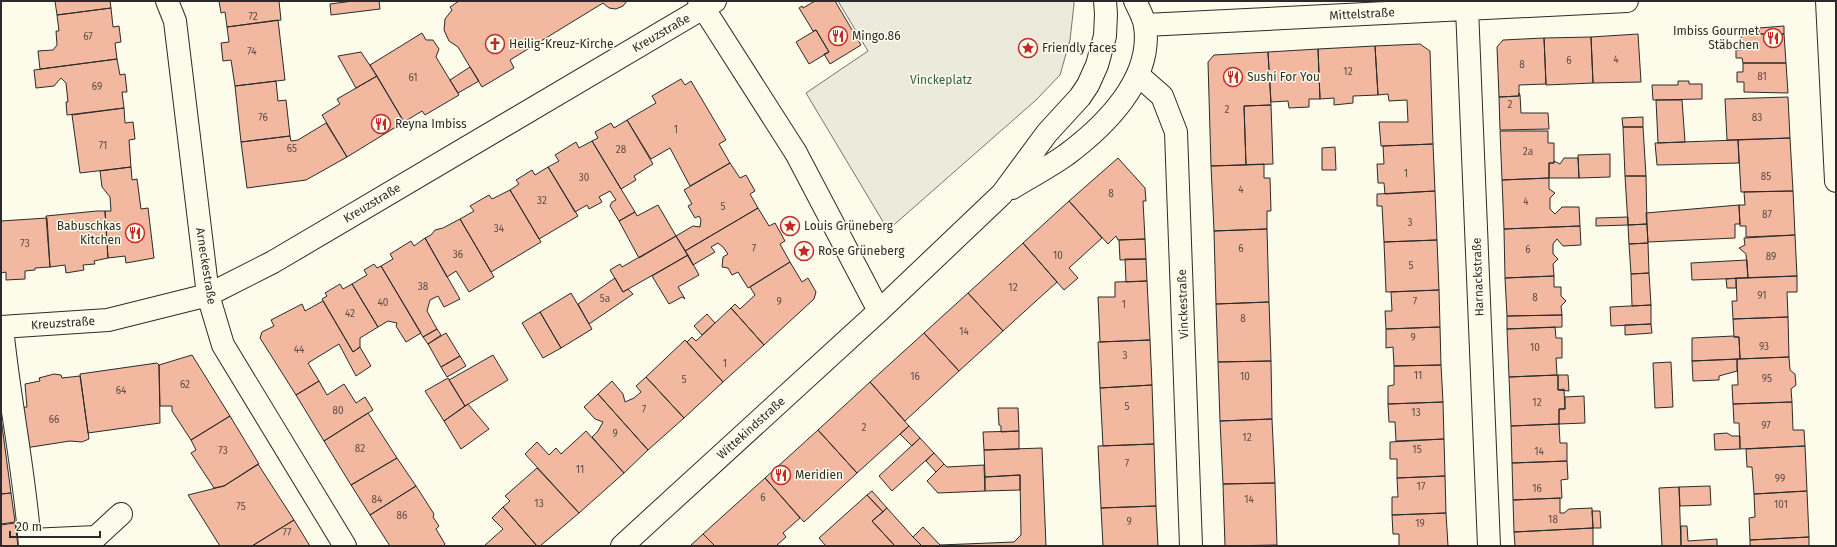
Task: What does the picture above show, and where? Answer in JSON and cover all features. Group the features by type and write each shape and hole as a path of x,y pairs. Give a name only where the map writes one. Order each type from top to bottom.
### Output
{"street":[{"name":"Arneckestraße","path":"167,1 175,21 208,295 223,345 346,546"},
{"path":"706,3 796,153 879,311 1002,194 1046,133 1080,97 1088,85 1097,65 1105,36 1105,1"},
{"path":"1002,194 1066,155 1102,124 1123,100 1138,75 1146,50 1145,25 1134,1"},
{"name":"Mittelstraße","path":"1145,25 1627,1"},
{"path":"1827,1 1836,181"},
{"name":"Kreuzstraße","path":"2,327 108,320 208,295 273,262 706,3"},
{"name":"Harnackstraße","path":"1467,8 1489,546"},
{"name":"Vinckestraße","path":"1138,75 1162,96 1176,132 1191,546"},
{"name":"Wittekindstraße","path":"622,546 879,311"},
{"path":"2,327 7,376 23,482 30,543 96,537 121,514"}],"green space":[{"name":"Vinckeplatz","path":"838,1 1074,1 1074,4 1070,40 1060,75 1036,100 888,230 806,93 868,51"}],"building":[{"path":"55,1 110,1 111,8 57,15"},
{"path":"219,1 279,1 281,20 227,27 225,12 221,13"},
{"path":"353,1 379,1 380,9 331,15 330,4"},
{"name":"Heilig-Kreuz-Kirche","path":"459,1 627,1 623,6 616,9 609,8 603,3 510,60 514,68 482,87 458,47 449,41 444,30 445,19 452,10 450,7"},
{"name":"Mingo.86","path":"815,1 835,1 861,45 830,64 824,54 829,52 816,30 813,31 799,8 802,6 803,8"},
{"path":"111,8 113,27 119,26 121,42 115,43 117,59 40,69 38,51 53,50 57,45 56,31 59,31 57,15"},
{"path":"278,20 285,80 235,86 231,60 223,61 221,43 229,42 227,27"},
{"path":"1784,26 1784,34 1759,34 1759,28"},
{"path":"816,30 829,52 809,64 796,42"},
{"path":"422,33 426,40 433,40 439,49 436,57 459,95 425,115 422,111 404,122 370,65"},
{"path":"1638,34 1641,82 1593,83 1591,37"},
{"path":"1741,34 1784,34 1786,63 1743,63 1742,58 1736,58 1736,50 1742,50"},
{"path":"1591,37 1593,83 1546,85 1544,38"},
{"path":"1544,38 1546,84 1519,85 1519,96 1499,97 1497,47 1503,40"},
{"path":"1420,44 1430,51 1433,144 1381,146 1379,122 1408,122 1407,100 1389,101 1388,94 1378,95 1375,46"},
{"path":"1375,46 1378,95 1353,96 1353,103 1334,105 1334,98 1320,99 1318,49"},
{"path":"1318,49 1320,99 1309,99 1309,107 1289,108 1288,101 1271,102 1268,52"},
{"path":"361,52 377,76 356,88 338,56"},
{"path":"1268,52 1271,105 1244,106 1246,165 1211,166 1208,62 1214,55"},
{"path":"117,59 120,75 125,74 127,92 122,92 124,108 67,115 66,102 68,102 66,83 61,78 54,86 36,88 34,70"},
{"path":"1743,63 1786,63 1788,93 1744,92 1744,82 1737,82 1737,72 1743,72"},
{"path":"470,67 479,81 458,93 450,80"},
{"path":"377,76 404,122 347,157 322,115 340,104 337,99"},
{"path":"681,79 685,85 691,81 726,140 719,144 730,163 690,186 670,148 651,159 627,120 656,103 652,96"},
{"path":"276,81 278,101 286,100 290,136 241,142 235,86"},
{"path":"1678,81 1689,81 1689,84 1702,84 1702,99 1653,100 1652,85 1678,85"},
{"path":"1519,93 1521,113 1548,113 1549,129 1500,130 1499,97 1519,96"},
{"path":"1788,97 1790,138 1727,140 1725,99"},
{"path":"1656,100 1682,100 1685,142 1658,143"},
{"path":"1271,105 1273,164 1246,165 1244,106"},
{"path":"124,108 125,123 133,122 135,139 129,140 131,167 80,173 72,115"},
{"path":"1643,117 1643,127 1623,127 1622,118"},
{"path":"627,120 653,164 634,176 636,180 621,189 592,141 598,138 595,132 611,123 614,128"},
{"path":"326,123 347,157 306,180 247,188 241,142 290,136 291,141 298,140"},
{"path":"1623,127 1643,127 1646,176 1625,176"},
{"path":"1500,131 1548,131 1548,143 1554,143 1554,163 1549,163 1549,178 1502,180"},
{"path":"1790,138 1793,191 1741,192 1738,140"},
{"path":"1738,140 1739,163 1657,165 1655,143"},
{"path":"592,141 635,212 619,221 610,206 612,202 616,200 610,191 599,197 602,202 589,209 587,205 575,212 548,167 559,161 555,155 576,142 579,148"},
{"path":"1433,144 1435,191 1385,194 1384,183 1378,183 1377,164 1384,164 1383,146"},
{"path":"1335,147 1336,170 1322,170 1322,148"},
{"path":"1610,154 1610,177 1579,178 1578,155"},
{"path":"1118,158 1145,188 1146,201 1143,201 1145,239 1118,240 1116,236 1108,244 1069,201"},
{"path":"1564,158 1578,158 1579,178 1549,178 1549,163 1554,163 1554,161 1560,164"},
{"path":"730,163 740,178 746,175 755,191 750,194 758,208 685,251 676,236 693,226 700,227 701,220 699,216 695,218 688,206 692,204 684,190"},
{"path":"1264,164 1264,178 1270,178 1271,211 1267,211 1267,229 1214,231 1211,166"},
{"path":"131,167 132,180 137,179 141,209 148,208 154,258 126,263 125,256 108,258 105,211 111,211 110,197 102,187 100,171"},
{"path":"548,167 578,216 539,239 510,190 519,184 516,180 532,170 535,175"},
{"path":"1625,176 1646,176 1647,224 1628,225"},
{"path":"1549,178 1549,189 1555,193 1550,198 1550,209 1555,214 1562,207 1579,207 1580,226 1504,229 1502,180"},
{"path":"510,190 541,242 491,272 460,219 474,211 470,206 489,195 492,199"},
{"path":"1435,191 1437,240 1384,242 1382,206 1377,206 1377,194"},
{"path":"1793,191 1795,235 1746,237 1746,226 1740,226 1739,205 1745,205 1744,192"},
{"path":"1069,201 1102,238 1069,268 1078,278 1064,290 1023,243"},
{"path":"658,205 676,236 639,258 619,221 635,212 637,216"},
{"path":"1739,205 1740,224 1735,224 1735,238 1648,242 1646,213"},
{"path":"758,208 769,226 775,223 785,241 780,244 790,262 748,288 738,272 732,275 728,268 722,267 723,257 728,254 718,243 711,247 715,252 693,265 685,251"},
{"path":"105,211 108,258 94,261 95,264 83,265 84,270 66,273 65,265 50,267 46,216"},
{"path":"1628,217 1628,225 1596,226 1596,218"},
{"path":"47,218 50,267 35,268 35,270 25,271 25,279 6,280 6,272 1,273 1,221"},
{"path":"460,219 494,277 469,292 456,271 447,277 425,238 431,235 435,230 443,228"},
{"path":"1647,224 1648,243 1629,244 1628,225"},
{"path":"1580,226 1581,245 1563,246 1557,239 1553,244 1553,254 1558,259 1553,264 1554,276 1505,278 1504,229"},
{"path":"1267,229 1269,302 1216,304 1214,231"},
{"path":"1795,235 1797,276 1748,278 1746,254 1739,248 1745,245 1744,238"},
{"path":"676,236 688,255 623,292 610,270 620,264 622,267"},
{"path":"425,238 460,299 444,307 438,296 430,300 427,311 437,329 423,337 381,266 393,259 390,254 411,241 414,246"},
{"path":"1145,239 1146,259 1120,260 1119,240"},
{"path":"1437,240 1439,290 1386,292 1384,242"},
{"path":"1023,243 1057,282 1003,331 968,293"},
{"path":"1648,243 1649,273 1631,274 1629,244"},
{"path":"688,255 699,275 678,287 685,299 682,297 669,304 652,276"},
{"path":"1125,259 1146,259 1147,281 1126,282"},
{"path":"1747,260 1748,278 1692,280 1691,263"},
{"path":"790,262 802,282 808,278 816,292 814,299 764,345 731,308 735,304 740,309 755,295 750,287"},
{"path":"374,264 377,268 381,266 421,333 406,342 396,326 397,323 388,321 378,327 352,284 367,275 364,270"},
{"path":"1649,273 1651,305 1632,306 1631,274"},
{"path":"1554,276 1554,287 1561,287 1561,296 1566,301 1561,306 1562,315 1507,316 1505,278"},
{"path":"1797,276 1797,292 1787,292 1788,317 1733,319 1732,301 1737,301 1736,278"},
{"path":"615,278 623,292 628,289 633,294 589,324 578,304"},
{"path":"1736,278 1736,288 1727,288 1726,279"},
{"path":"1147,281 1150,340 1100,342 1098,297 1115,297 1115,282"},
{"path":"340,284 343,289 352,284 378,327 360,338 360,347 353,352 322,299 327,296 325,293"},
{"path":"1439,290 1440,327 1386,329 1385,311 1392,311 1391,292"},
{"path":"571,293 592,329 561,348 540,312"},
{"path":"968,293 1003,331 959,371 924,333"},
{"path":"323,301 353,352 360,347 371,366 356,376 339,344 308,363 319,381 296,395 260,338 262,332 274,326 271,320 302,304 305,311"},
{"path":"1269,302 1271,361 1218,362 1216,304"},
{"path":"1651,305 1651,324 1611,326 1610,307"},
{"path":"731,308 764,345 723,382 687,342 692,337 696,341"},
{"path":"540,312 561,348 543,358 522,323"},
{"path":"707,314 715,323 702,335 694,326"},
{"path":"1562,315 1562,327 1507,329 1507,316"},
{"path":"1788,317 1789,357 1740,359 1739,337 1734,337 1733,319"},
{"path":"1651,324 1652,333 1625,335 1625,325"},
{"path":"1440,327 1441,365 1394,366 1393,347 1386,348 1386,329"},
{"path":"1555,327 1556,338 1562,338 1562,358 1556,358 1557,375 1509,377 1507,329"},
{"path":"437,329 441,335 428,344 423,337"},
{"path":"446,333 460,356 441,367 428,344"},
{"path":"924,333 959,371 905,421 870,382"},
{"path":"1739,337 1740,359 1692,361 1692,338"},
{"path":"685,340 723,382 684,418 646,377"},
{"path":"1150,340 1152,385 1100,388 1098,342"},
{"path":"192,355 230,416 191,440 172,411 172,406 160,406 159,365"},
{"path":"493,355 508,380 465,406 449,380"},
{"path":"460,356 466,366 447,377 441,367"},
{"path":"1789,357 1790,370 1795,374 1796,385 1791,389 1792,402 1733,404 1732,385 1738,385 1737,359"},
{"path":"1737,359 1737,371 1719,376 1719,380 1693,381 1692,361"},
{"path":"1271,361 1272,419 1220,421 1218,362"},
{"path":"1671,362 1673,407 1655,408 1653,363"},
{"path":"157,363 159,365 160,423 88,433 80,374"},
{"path":"1441,365 1443,402 1388,404 1388,386 1394,385 1394,366"},
{"path":"54,374 61,375 62,378 80,376 89,439 82,442 70,441 25,448 19,408 27,407 25,384 40,381 39,378"},
{"path":"1558,375 1558,390 1564,389 1565,409 1559,409 1559,424 1511,426 1509,377"},
{"path":"1558,375 1568,375 1569,391 1558,390"},
{"path":"646,377 684,418 648,450 598,394 612,381 623,394 625,402 634,398 641,392 636,386"},
{"path":"448,378 465,406 444,421 425,391"},
{"path":"319,381 327,395 344,384 356,403 365,397 373,410 324,441 296,395"},
{"path":"870,382 909,426 857,473 818,430"},
{"path":"1152,385 1154,444 1103,446 1100,388"},
{"path":"598,394 648,450 624,473 592,437 598,431 603,422 595,419 584,407"},
{"path":"1584,396 1585,423 1559,424 1559,409 1565,409 1565,397"},
{"path":"1443,402 1444,439 1396,441 1395,422 1389,422 1388,404"},
{"path":"1792,402 1793,430 1804,430 1805,446 1740,449 1739,423 1734,423 1733,404"},
{"path":"468,404 489,429 461,449 444,421"},
{"path":"998,408 1018,408 1019,431 1001,432"},
{"path":"368,413 397,458 351,485 324,441"},
{"path":"230,416 259,464 224,486 214,488 191,453 196,450 191,440"},
{"path":"1,418 11,493 1,494"},
{"path":"1272,419 1275,483 1223,484 1220,421"},
{"path":"1559,424 1560,443 1567,443 1567,461 1512,463 1511,426"},
{"path":"909,426 920,438 912,446 900,434"},
{"path":"818,430 857,473 804,522 765,478"},
{"path":"586,431 624,473 579,513 525,454 537,442 549,455 556,448 561,454"},
{"path":"1019,431 1019,449 984,450 983,432"},
{"path":"1727,433 1732,436 1740,436 1740,449 1715,450 1714,434"},
{"path":"920,438 934,453 892,491 879,476"},
{"path":"1444,439 1445,476 1397,478 1397,459 1390,459 1390,442"},
{"path":"1154,444 1156,506 1101,508 1098,446"},
{"path":"1805,446 1807,491 1754,494 1752,467 1747,467 1746,449"},
{"path":"1042,448 1046,546 940,545 1014,542 1021,535 1020,475 985,477 984,450"},
{"path":"934,453 944,464 936,472 926,461"},
{"path":"397,458 416,486 370,515 351,485"},
{"path":"1567,461 1568,479 1561,480 1562,498 1513,500 1512,463"},
{"path":"258,464 294,520 252,546 220,546 188,495 224,486"},
{"path":"944,464 947,467 984,465 985,491 938,493 927,481"},
{"path":"537,468 579,513 540,546 537,546 503,507 510,501 505,496"},
{"path":"1020,475 1020,490 985,491 985,477"},
{"path":"1445,476 1446,513 1392,515 1392,497 1398,497 1397,478"},
{"path":"765,478 800,518 783,533 786,537 776,546 715,546 703,534"},
{"path":"1275,483 1277,545 1225,546 1223,484"},
{"path":"416,486 434,514 433,517 439,526 436,529 445,544 443,546 390,546 370,515"},
{"path":"1710,486 1711,505 1680,506 1679,487"},
{"path":"1679,487 1681,546 1662,546 1659,488"},
{"path":"872,491 887,508 883,512 867,495"},
{"path":"1807,491 1809,537 1750,540 1749,518 1755,517 1754,494"},
{"path":"11,493 15,522 1,524 1,494"},
{"path":"867,495 883,512 872,521 895,546 826,546 819,538"},
{"path":"1560,498 1560,513 1564,513 1569,509 1592,508 1593,528 1514,532 1513,500"},
{"path":"1156,506 1158,546 1103,546 1101,508"},
{"path":"503,507 537,546 484,546 503,529 492,518"},
{"path":"887,508 922,546 895,546 872,521"},
{"path":"1592,511 1600,511 1601,528 1593,528"},
{"path":"1446,513 1448,546 1399,546 1399,534 1393,534 1392,515"},
{"path":"294,520 310,546 252,546"},
{"path":"15,523 18,546 1,546 1,525"},
{"path":"1681,526 1687,526 1688,541 1717,539 1717,546 1681,546"},
{"path":"923,527 941,546 922,546 913,537"},
{"path":"1593,528 1593,546 1515,546 1514,532"},
{"path":"703,534 715,546 690,546"},
{"path":"1809,537 1809,546 1750,546 1750,540"}],"place":[{"name":"Mingo.86","path":"838,36"},
{"name":"Imbiss Gourmet Stäbchen","path":"1773,38"},
{"name":"Heilig-Kreuz-Kirche","path":"495,44"},
{"name":"Friendly faces","path":"1028,48"},
{"name":"Sushi For You","path":"1233,77"},
{"name":"Reyna Imbiss","path":"381,124"},
{"name":"Louis Grüneberg","path":"790,226"},
{"name":"Babuschkas Kitchen","path":"135,233"},
{"name":"Rose Grüneberg","path":"804,251"},
{"name":"Meridien","path":"781,475"}]}
